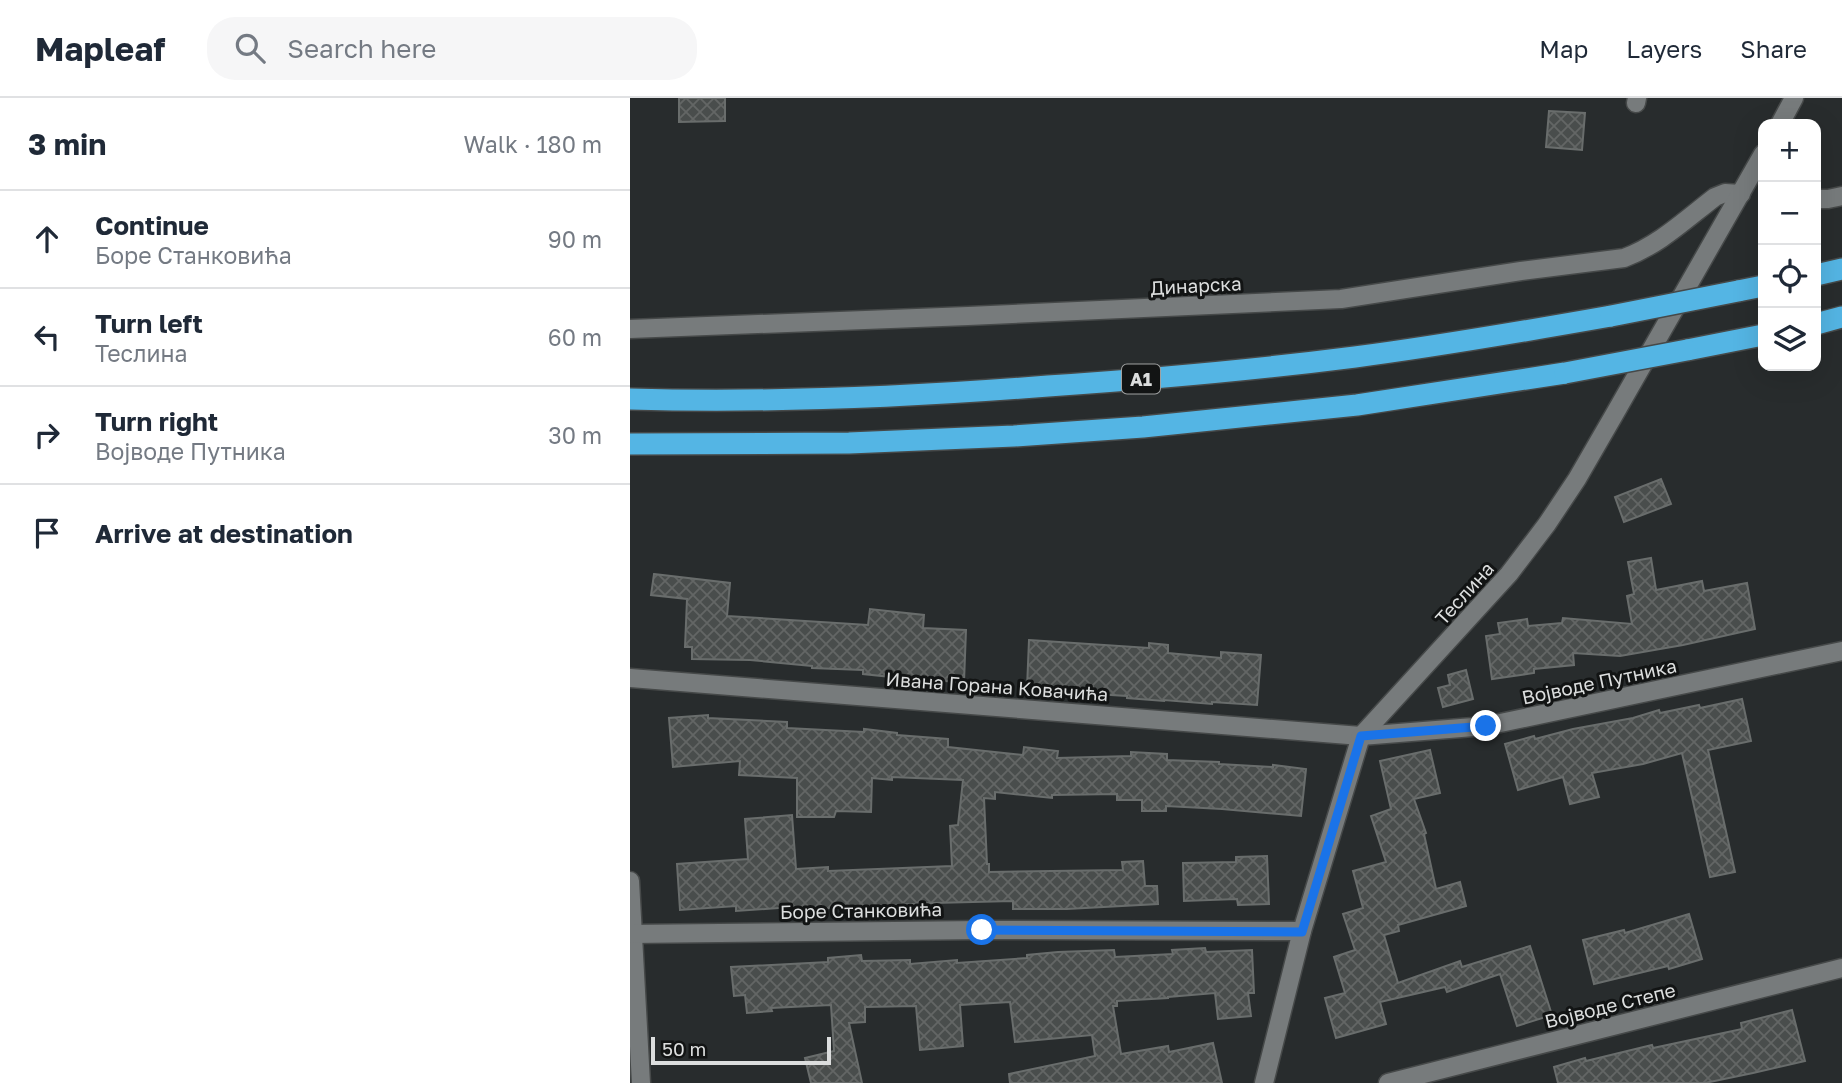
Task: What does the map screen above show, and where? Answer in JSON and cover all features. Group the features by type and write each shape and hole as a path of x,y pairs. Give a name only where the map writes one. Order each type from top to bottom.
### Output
{"highway":[{"path":"1821,274 1842,269"},
{"name":"A1","path":"630,399 815,399 964,393 1221,372 1503,335 1758,287"},
{"path":"1821,323 1842,317"},
{"path":"630,444 849,443 1014,436 1282,414 1565,373 1758,336"}],"street":[{"path":"1783,119 1794,98"},
{"name":"Теслина","path":"1264,1083 1302,932 1361,736 1509,574 1547,524 1614,415 1758,163"},
{"name":"Динарска","path":"630,329 1342,299 1624,258 1655,244 1715,197 1725,193 1741,194"},
{"path":"1821,199 1842,196"},
{"name":"Војводе Путника","path":"1361,736 1486,726 1842,651"},
{"name":"Ивана Горана Ковачића","path":"630,678 1361,736"},
{"path":"630,881 641,1083"},
{"name":"Боре Станковића","path":"631,934 982,930 1302,932"},
{"name":"Војводе Степе","path":"1388,1083 1842,968"}],"building":[{"path":"679,98 725,98 725,121 679,122"},
{"path":"1549,111 1585,113 1582,150 1546,147"},
{"path":"1661,479 1671,504 1624,522 1615,497"},
{"path":"1651,558 1656,590 1702,581 1704,591 1747,583 1755,629 1620,656 1573,653 1574,665 1534,669 1534,673 1492,679 1486,636 1500,634 1498,623 1527,619 1528,626 1562,623 1563,618 1632,624 1627,596 1634,594 1628,562"},
{"path":"654,574 730,583 727,616 868,625 870,609 924,615 923,628 966,630 964,682 920,680 863,674 863,670 812,668 750,660 692,659 692,647 685,647 687,599 651,595"},
{"path":"1029,640 1149,648 1149,643 1168,645 1168,653 1221,658 1221,652 1261,655 1257,705 1164,701 1079,693 1079,690 1027,688"},
{"path":"1466,670 1473,699 1443,707 1438,688 1450,685 1448,675"},
{"path":"1742,699 1751,741 1708,750 1735,872 1710,877 1682,753 1643,764 1592,773 1599,797 1570,804 1563,777 1518,790 1505,744 1633,718 1659,710 1660,713 1699,705 1700,708"},
{"path":"708,715 708,718 787,722 787,728 864,732 864,729 948,739 948,747 1023,755 1024,747 1058,751 1057,758 1131,756 1131,752 1167,754 1167,760 1306,769 1301,816 1166,806 1166,811 1142,811 1142,800 1117,800 1117,794 1052,795 1052,798 995,792 995,799 984,798 989,872 1123,870 1122,862 1143,861 1145,886 1157,886 1158,904 1013,909 1013,901 792,910 792,907 736,911 736,906 680,910 677,864 748,859 745,819 792,815 796,869 828,867 828,871 952,866 950,826 958,825 963,780 872,778 871,812 836,811 834,817 797,817 797,778 739,775 740,761 673,767 669,718"},
{"path":"1430,750 1440,793 1414,799 1426,833 1424,834 1436,889 1460,882 1466,906 1398,925 1399,931 1384,935 1398,983 1460,961 1462,967 1530,946 1552,1015 1517,1026 1500,974 1447,992 1445,987 1380,1002 1386,1024 1336,1038 1325,998 1345,993 1334,957 1355,950 1343,914 1363,908 1353,871 1386,862 1371,816 1391,809 1380,761"},
{"path":"1267,856 1269,904 1238,905 1237,899 1184,901 1183,863 1236,862 1236,857"},
{"path":"1689,914 1702,959 1669,969 1668,966 1594,984 1583,940 1624,930 1625,933"},
{"path":"1205,948 1206,952 1252,950 1254,993 1248,993 1251,1016 1218,1019 1215,993 1117,1001 1117,1006 1113,1006 1121,1054 1168,1046 1169,1052 1213,1043 1222,1083 1010,1083 1009,1074 1095,1056 1092,1035 1015,1042 1010,1002 960,1005 963,1046 920,1050 916,1006 865,1007 865,1022 849,1023 862,1083 811,1083 805,1058 834,1051 831,1005 771,1008 772,1011 747,1013 745,995 734,996 731,967 828,962 828,958 861,955 862,961 910,960 910,964 1027,958 1027,955 1058,952 1114,950 1115,957 1173,954 1172,950"},
{"path":"1792,1010 1805,1061 1705,1083 1558,1083 1554,1067 1585,1058 1586,1061 1652,1045 1653,1048 1742,1029 1741,1023"}],"route":[{"path":"982,930 1302,932 1361,736 1486,726"}]}
